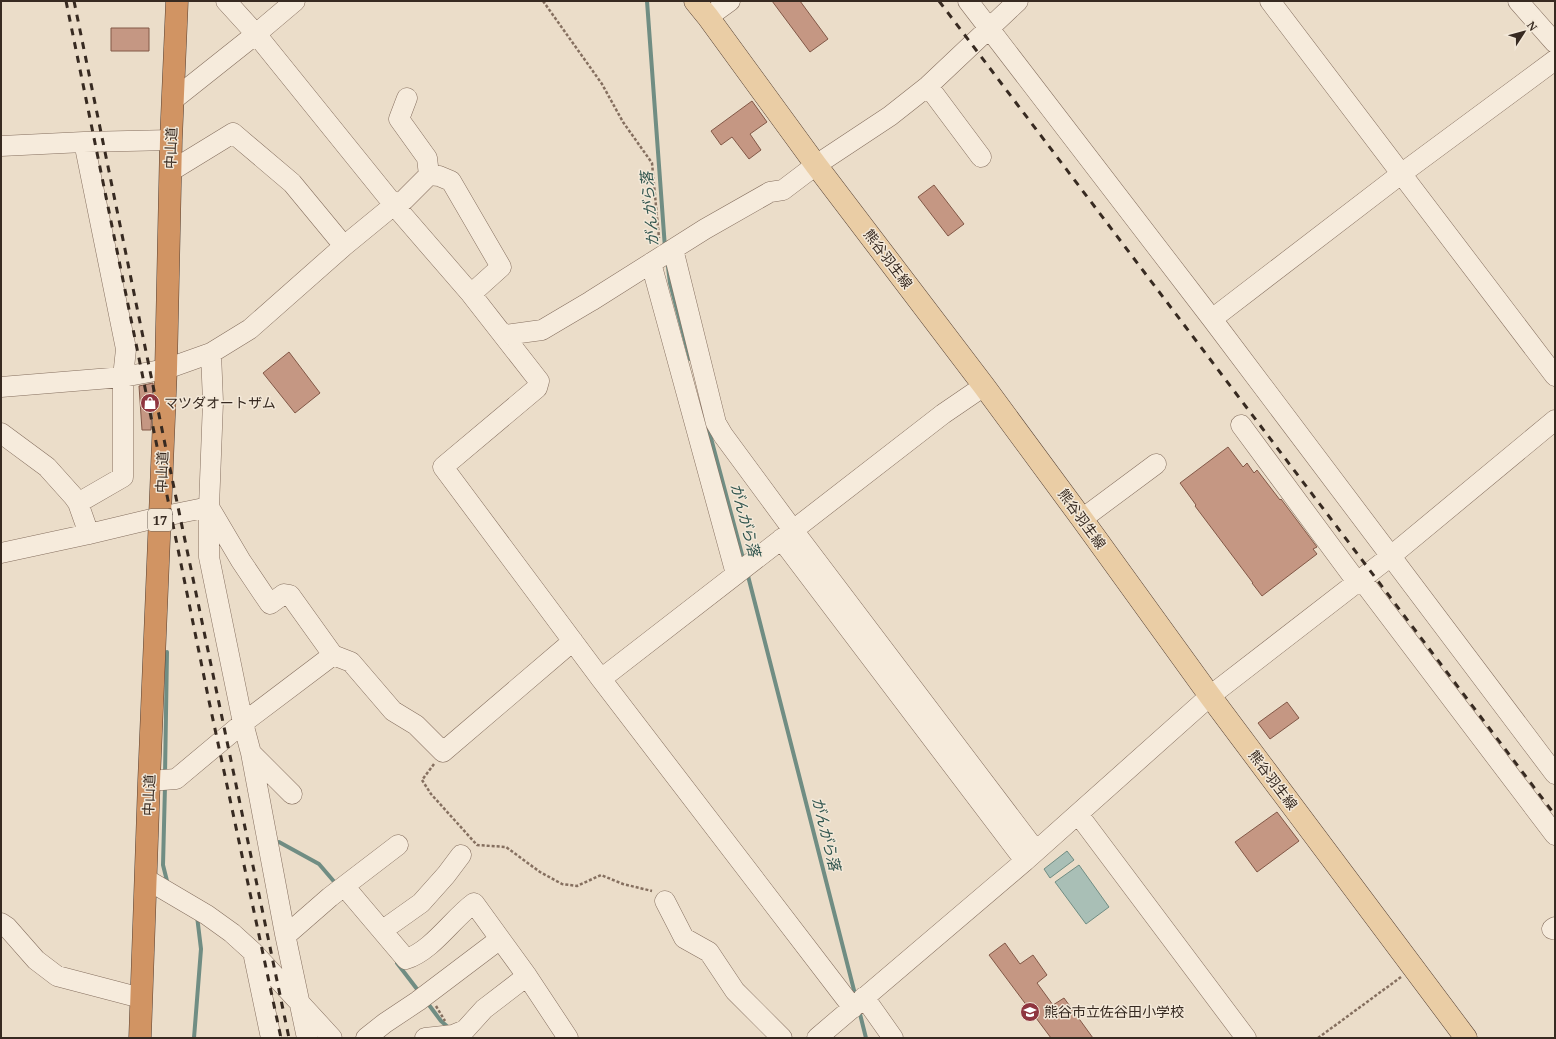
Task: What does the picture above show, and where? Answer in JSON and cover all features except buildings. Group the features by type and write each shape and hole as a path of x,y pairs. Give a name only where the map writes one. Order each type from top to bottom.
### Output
{"highway":[{"name":"中山道","path":"140,1038 146,879 161,780 160,517 166,369 171,140 177,1"}],"main road":[{"name":"熊谷羽生線","path":"702,9 816,165 984,386 1210,696 1466,1038"}],"street":[{"path":"226,1 256,34 394,205 471,294 539,381 537,388 443,467 601,678 858,1003 893,1038"},
{"path":"173,100 295,1"},
{"path":"702,9 730,1"},
{"path":"968,1 1212,319 1555,774"},
{"path":"505,336 542,330 705,229 770,192 784,190 816,165 890,116 928,86 1018,1"},
{"path":"1270,1 1555,376"},
{"path":"1518,1 1555,43"},
{"path":"1212,319 1401,174 1555,60"},
{"path":"928,86 981,157"},
{"path":"407,98 399,119 427,158 429,175"},
{"path":"171,171 233,133 292,183 344,246"},
{"path":"1,146 171,140"},
{"path":"78,503 123,477 123,377 126,349 84,142"},
{"path":"1,387 123,377 166,369 211,353 250,329 344,246 394,205 404,200 429,175"},
{"path":"429,175 439,176 451,181 501,267 471,294"},
{"path":"662,256 707,426 742,570"},
{"path":"662,256 707,426 723,435 787,535 1031,856"},
{"path":"211,353 213,402 209,507 209,557 243,723 251,753 285,934 307,1038"},
{"path":"601,678 943,414 984,386"},
{"path":"817,1038 1031,856 1210,696 1391,556 1555,420"},
{"path":"1241,425 1555,835"},
{"path":"1,433 47,467 73,496 78,503 90,534"},
{"path":"1082,519 1156,464"},
{"path":"1,553 209,507"},
{"path":"209,507 241,561 270,604 284,594 290,595 333,655 350,662 392,711 416,724 443,752 573,641"},
{"path":"161,780 243,723 333,655"},
{"path":"251,753 292,794"},
{"path":"1078,814 1246,1038"},
{"path":"285,934 291,931 330,897 398,844"},
{"path":"383,930 421,903 446,875 461,855"},
{"path":"146,879 197,909 232,933 253,952 332,1038"},
{"path":"344,887 406,958 414,956 446,930 467,908 474,903 527,976 568,1038"},
{"path":"665,901 684,938 709,952 735,991 782,1038"},
{"path":"1,923 7,927 36,960 57,976 141,998"},
{"path":"366,1038 500,939"},
{"path":"253,952 271,1038"},
{"path":"425,1038 458,1035 465,1030 484,1010 527,976"},
{"path":"858,1003 874,1038"}],"path":[{"path":"543,1 602,84 623,122 652,163 662,256"},
{"path":"443,752 422,780 431,794 477,844 506,847 540,872 562,884 577,886 601,875 623,884 657,892 665,901"},
{"path":"1318,1038 1414,967"}],"shaded area":[{"path":"1067,851 1074,860 1050,878 1044,869"},
{"path":"1079,865 1109,907 1086,924 1055,882"}],"waterway":[{"name":"がんがら落","path":"647,1 665,248"},
{"name":"がんがら落","path":"668,267 670,283 690,359"},
{"name":"がんがら落","path":"708,427 744,562"},
{"name":"がんがら落","path":"747,572 856,998"},
{"path":"165,775 167,652"},
{"path":"165,786 163,865 168,885"},
{"path":"279,842 319,864 337,885"},
{"path":"194,1038 201,949 197,916"},
{"path":"397,963 420,993"},
{"path":"426,1001 441,1021 449,1028"},
{"name":"がんがら落","path":"859,1010 866,1038"}],"railway":[{"path":"66,1 209,701 281,1038"},
{"path":"74,1 289,1038"},
{"path":"939,1 1555,815"}],"place":[{"name":"マツダオートザム","path":"150,403"},
{"name":"熊谷市立佐谷田小学校","path":"1030,1012"}]}
